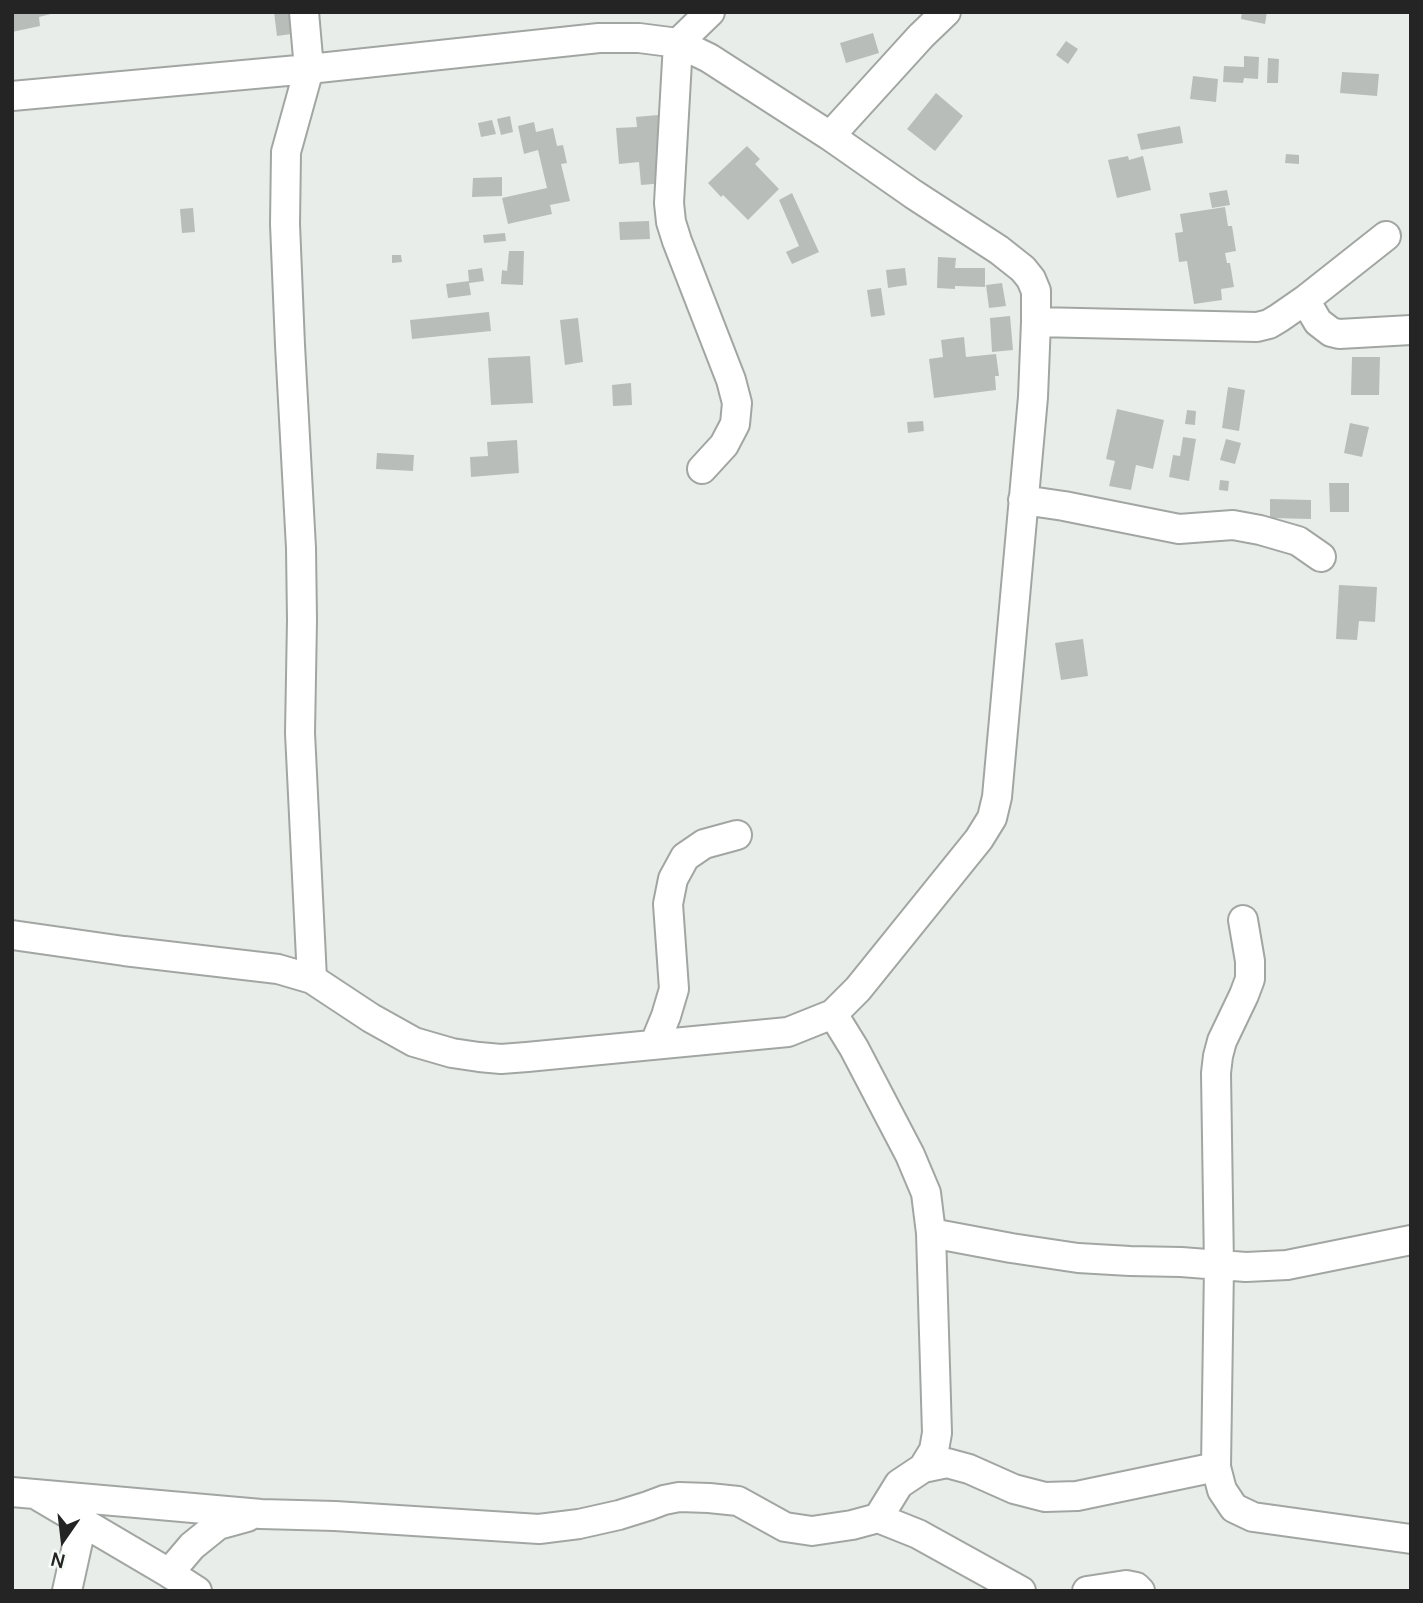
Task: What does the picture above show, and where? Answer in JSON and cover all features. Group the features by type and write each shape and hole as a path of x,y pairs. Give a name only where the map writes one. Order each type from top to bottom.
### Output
{"street":[{"path":"304,12 309,69 286,152 285,224 301,548 300,733 312,979"},
{"path":"702,468 724,445 735,424 737,403 731,380 677,242 669,203 678,43 710,12"},
{"path":"830,136 946,12"},
{"path":"12,96 309,69 599,38 639,38 678,43 709,58 830,136 999,250 1023,269 1036,291 1033,397 997,797 992,818 979,839 858,989 833,1014 788,1032 501,1059 452,1053 414,1042 371,1018 312,979 278,969 12,935"},
{"path":"1036,322 1257,327 1269,324 1305,300 1386,236"},
{"path":"1305,300 1318,322 1339,334 1411,330"},
{"path":"1023,500 1179,528 1233,526 1261,530 1298,541 1321,557"},
{"path":"654,1045 674,989 668,904 673,879 684,857 704,844 737,835"},
{"path":"1243,920 1250,961 1250,979 1222,1041 1216,1073 1219,1266 1216,1467 1222,1490 1234,1508 1253,1517 1411,1539"},
{"path":"833,1014 854,1048 910,1155 926,1193 931,1233 937,1433 934,1450 923,1468"},
{"path":"931,1233 1078,1258 1247,1267 1287,1265 1411,1240"},
{"path":"878,1518 899,1484 923,1468 947,1463 969,1469 1014,1489 1045,1497 1077,1496 1216,1467"},
{"path":"23,1493 261,1514 540,1529 619,1515 679,1497 709,1498 737,1501 785,1527 812,1531 878,1518 918,1534 1021,1591"},
{"path":"23,1493 82,1523 197,1591"},
{"path":"169,1573 192,1546 218,1525 261,1514"},
{"path":"67,1591 82,1523"},
{"path":"1087,1591 1126,1585 1136,1587 1140,1591"}],"building":[{"path":"12,12 55,13 39,17 40,26 12,32"},
{"path":"274,12 289,12 291,34 277,36"},
{"path":"1242,12 1267,12 1265,24 1241,19"},
{"path":"873,33 879,53 846,63 840,43"},
{"path":"1066,41 1078,49 1068,64 1056,55"},
{"path":"1244,56 1259,57 1258,79 1244,78 1243,83 1223,82 1224,66 1244,67"},
{"path":"1268,58 1279,59 1278,83 1267,83"},
{"path":"1342,72 1379,74 1377,96 1340,93"},
{"path":"1193,76 1218,79 1216,102 1190,99"},
{"path":"936,93 963,116 935,151 907,129"},
{"path":"658,115 664,183 641,185 639,162 619,164 616,128 637,127 636,117"},
{"path":"510,116 513,132 501,135 497,119"},
{"path":"492,120 496,134 481,137 478,123"},
{"path":"534,122 536,132 553,128 557,146 563,145 567,163 561,164 570,201 550,205 552,214 508,224 502,198 547,188 538,150 524,154 518,126"},
{"path":"1180,126 1183,143 1141,150 1137,134"},
{"path":"747,146 760,159 755,164 779,189 748,220 708,183"},
{"path":"1286,154 1299,155 1299,164 1285,163"},
{"path":"1128,156 1129,160 1143,156 1151,190 1117,198 1108,160"},
{"path":"502,177 502,196 472,197 473,178"},
{"path":"1227,190 1230,205 1212,208 1209,193"},
{"path":"792,193 819,252 792,264 786,252 799,246 779,200"},
{"path":"1225,207 1228,226 1232,226 1236,251 1225,253 1227,263 1230,263 1234,287 1221,289 1222,300 1194,304 1187,261 1179,262 1175,233 1183,232 1180,214"},
{"path":"193,208 195,232 182,233 180,209"},
{"path":"649,221 650,239 620,240 619,222"},
{"path":"505,233 506,241 484,243 483,235"},
{"path":"509,251 524,251 523,285 501,284 502,270 507,271"},
{"path":"392,255 401,255 402,262 392,263"},
{"path":"938,257 956,258 955,268 985,268 985,287 937,288"},
{"path":"482,268 484,281 469,283 471,295 448,298 446,284 469,281 468,270"},
{"path":"905,268 907,285 888,288 886,270"},
{"path":"1002,283 1006,306 989,308 986,285"},
{"path":"881,288 885,315 871,317 867,290"},
{"path":"489,312 491,331 412,339 410,320"},
{"path":"1010,316 1013,350 992,352 990,318"},
{"path":"578,318 583,362 565,365 560,320"},
{"path":"964,337 966,357 996,354 999,376 995,376 996,390 934,398 929,359 943,357 941,340"},
{"path":"530,356 533,403 491,405 488,358"},
{"path":"1352,357 1380,357 1379,395 1351,395"},
{"path":"631,383 632,405 613,406 612,385"},
{"path":"1228,387 1245,390 1239,431 1222,428"},
{"path":"1117,409 1164,420 1153,469 1136,465 1131,490 1109,486 1115,461 1106,459"},
{"path":"1187,410 1196,411 1195,425 1185,424"},
{"path":"923,421 924,431 908,433 907,422"},
{"path":"1350,423 1369,427 1362,457 1344,453"},
{"path":"1183,437 1196,439 1189,481 1169,477 1173,455 1180,456"},
{"path":"1226,439 1241,443 1235,464 1220,460"},
{"path":"517,440 519,473 471,477 470,457 488,456 487,442"},
{"path":"377,453 414,455 413,471 376,469"},
{"path":"1220,480 1229,481 1228,491 1219,490"},
{"path":"1329,483 1349,483 1349,512 1330,512"},
{"path":"1270,499 1311,500 1311,519 1270,518"},
{"path":"1339,585 1377,587 1375,622 1359,621 1357,640 1336,639"},
{"path":"1083,639 1088,676 1061,680 1055,643"}]}
